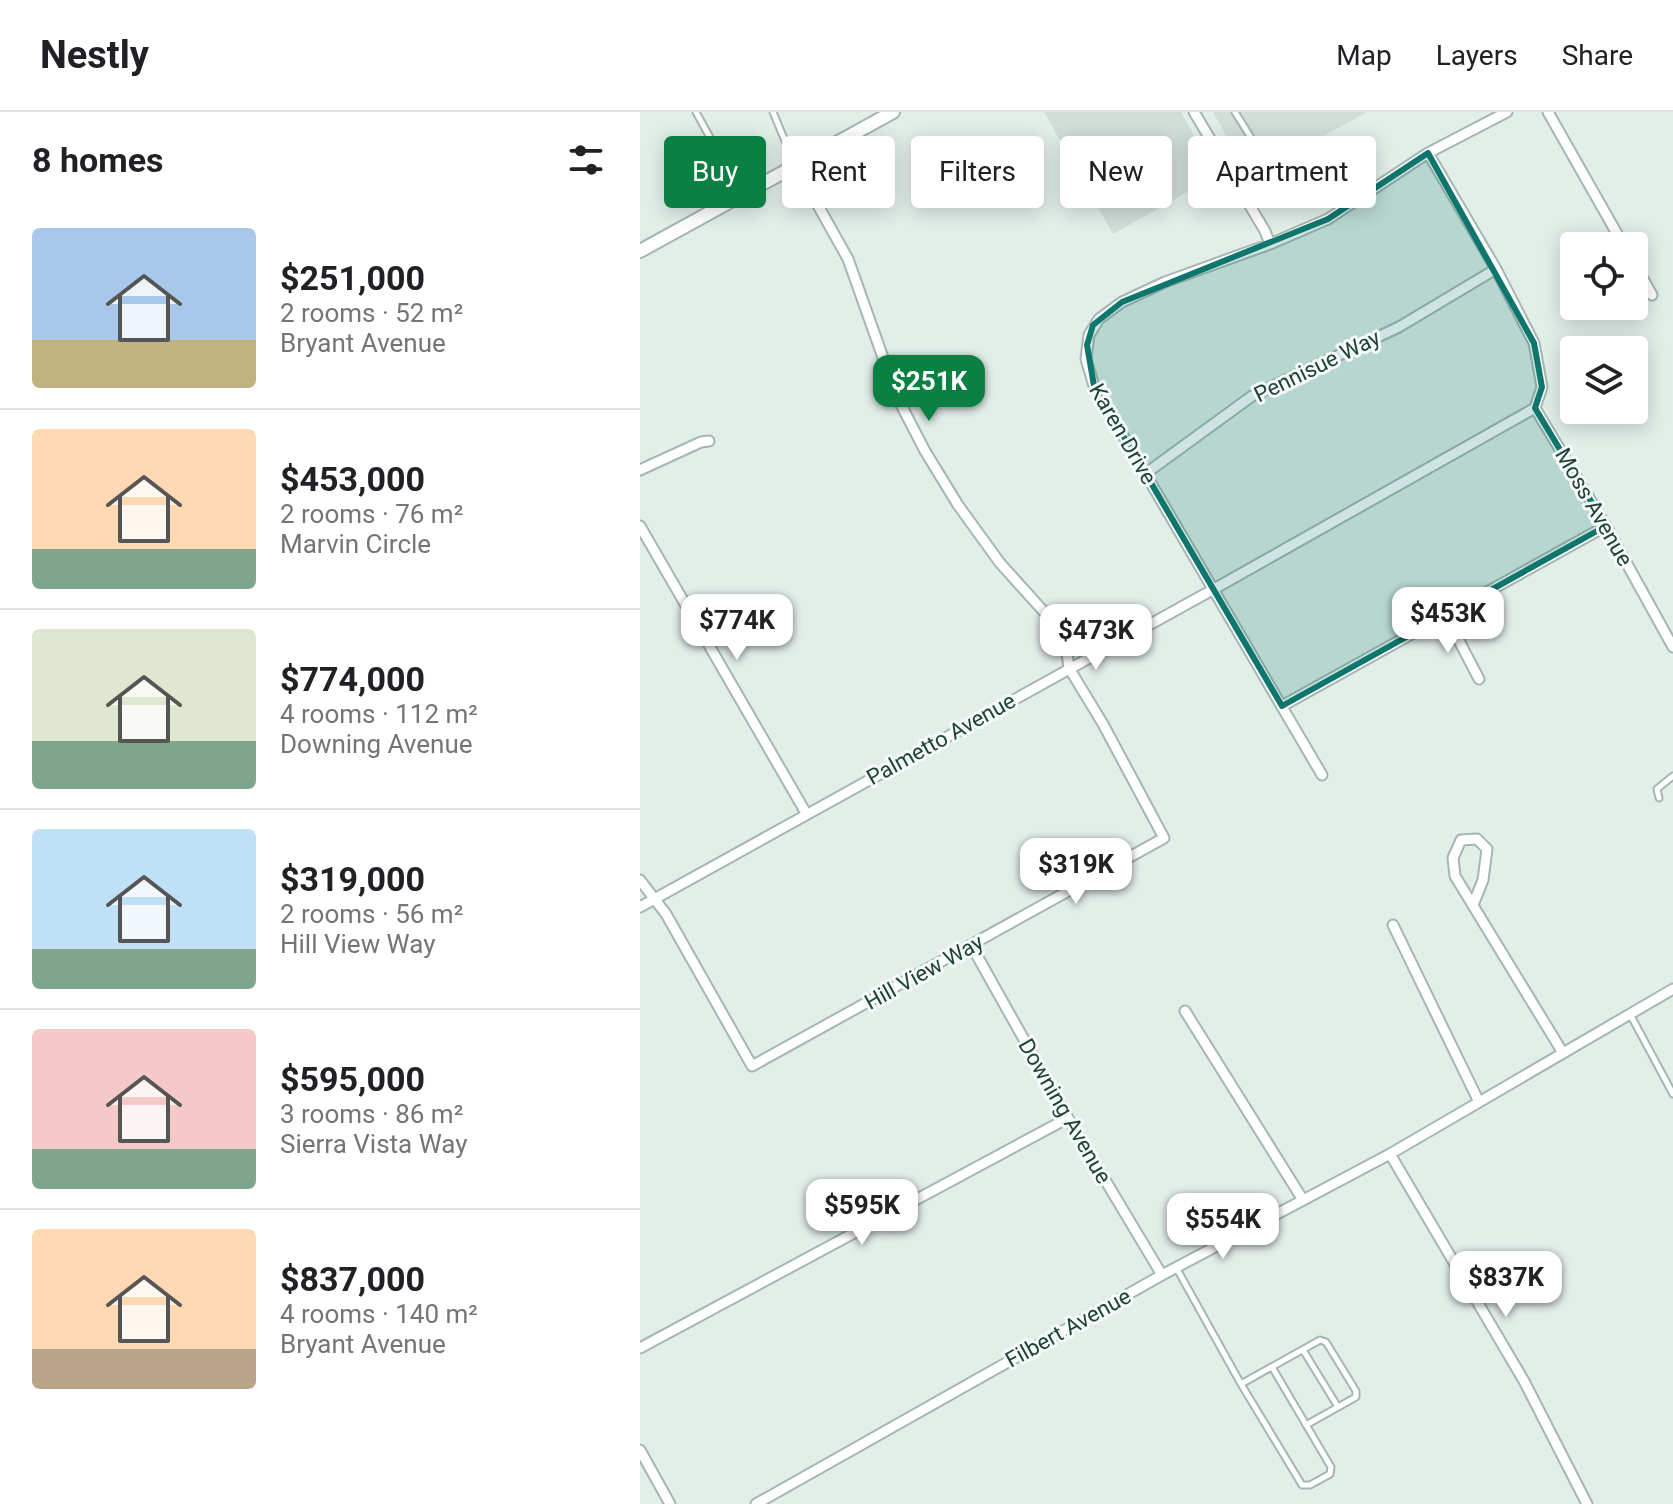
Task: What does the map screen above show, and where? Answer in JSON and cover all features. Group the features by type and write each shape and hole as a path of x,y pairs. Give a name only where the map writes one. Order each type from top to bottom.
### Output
{"street":[{"path":"850,136 893,112"},
{"path":"1194,112 1208,136"},
{"name":"Karen Drive","path":"1322,775 1094,386 1087,370 1087,345 1093,325 1122,302 1165,282 1270,244 1328,219 1428,153 1507,112"},
{"path":"1548,112 1616,232"},
{"path":"1428,153 1496,269 1534,343 1542,387 1535,408"},
{"path":"640,251 716,208"},
{"path":"819,208 848,259 897,397 925,451 958,505 1000,563 1046,614 1067,653 1069,668"},
{"path":"1251,208 1270,244"},
{"name":"Pennisue Way","path":"1145,474 1252,396 1399,327 1496,269"},
{"path":"1648,288 1652,295"},
{"name":"Palmetto Avenue","path":"640,907 1535,408"},
{"name":"Moss Avenue","path":"1535,408 1606,526 1673,647"},
{"path":"640,470 709,441"},
{"path":"640,526 806,813"},
{"path":"1282,706 1606,526"},
{"path":"1446,616 1479,679"},
{"name":"Hill View Way","path":"654,899 666,914 752,1066 811,1035 1164,838 1069,668"},
{"path":"1473,905 1483,880 1487,849 1477,839 1461,840 1453,858 1455,876 1563,1053"},
{"path":"640,880 654,899"},
{"path":"1393,925 1479,1102"},
{"name":"Downing Avenue","path":"971,945 1068,1118 1162,1275"},
{"name":"Filbert Avenue","path":"756,1504 1162,1275 1390,1154 1673,989"},
{"path":"1185,1011 1303,1200"},
{"path":"640,1348 1068,1118"},
{"path":"1390,1154 1524,1381 1587,1504"},
{"path":"640,1450 670,1504"}],"lane":[{"path":"696,112 709,136"},
{"path":"773,112 783,136"},
{"path":"1235,112 1250,136"},
{"path":"1659,798 1657,789 1673,776"},
{"path":"1630,1013 1673,1094"},
{"path":"1176,1268 1302,1485 1310,1485 1330,1474 1331,1467 1272,1367"},
{"path":"1241,1384 1320,1340 1326,1342 1356,1391 1356,1397 1306,1425"},
{"path":"1302,1350 1338,1407"}],"highlighted area":[{"path":"1428,153 1534,343 1542,387 1535,408 1606,526 1282,706 1094,386 1087,345 1093,325 1122,302 1328,219"}],"shaded area":[{"path":"1044,112 1181,112 1194,136 1188,136 1188,192 1172,201 1172,136 1060,136 1060,140"},
{"path":"1213,112 1367,112 1323,136 1226,136"},
{"path":"1098,208 1159,208 1113,234"}]}
